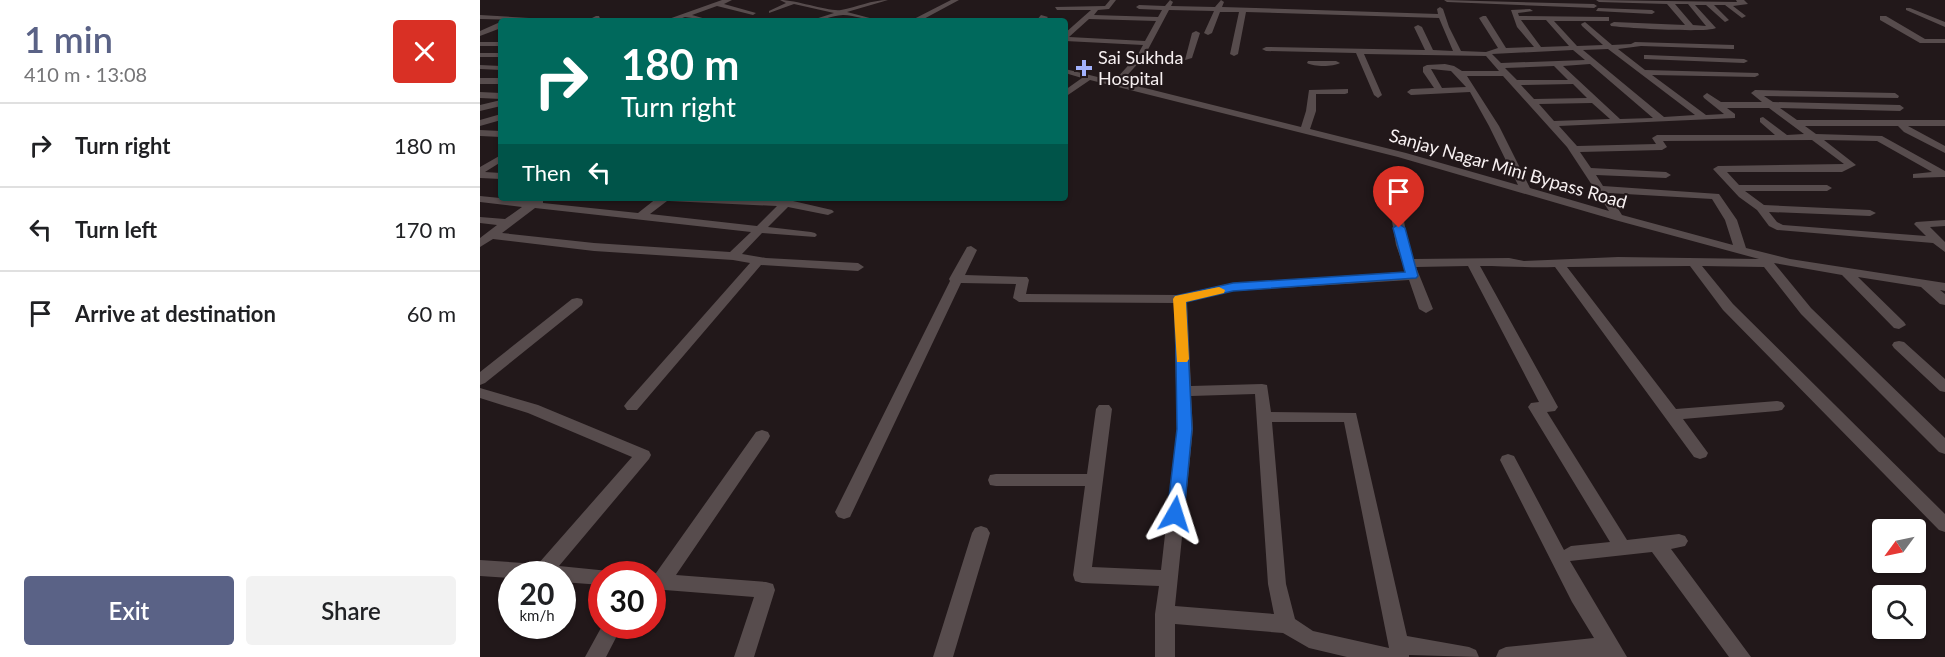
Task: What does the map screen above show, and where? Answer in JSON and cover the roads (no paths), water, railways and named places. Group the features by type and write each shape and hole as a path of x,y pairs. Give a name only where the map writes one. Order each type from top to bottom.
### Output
{"street":[{"path":"676,18 729,0"},
{"path":"783,0 866,18"},
{"path":"823,18 885,0"},
{"path":"920,18 956,0"},
{"path":"1057,8 1110,7 1113,0"},
{"path":"1208,33 1222,0"},
{"path":"1253,10 1255,0"},
{"path":"1302,11 1303,0"},
{"path":"1447,0 1652,12"},
{"path":"1455,0 1456,4 1440,4 1441,14 1459,54"},
{"path":"1514,17 1548,18 1597,8 1644,2 1745,4 1739,0"},
{"path":"771,12 795,2"},
{"path":"1644,2 1662,21 1662,27 1691,59"},
{"path":"1669,2 1692,28"},
{"path":"1132,19 1141,3 1243,10 1441,14"},
{"path":"1614,24 1712,28 1690,3"},
{"path":"1708,3 1725,20"},
{"path":"716,4 753,13"},
{"path":"1115,84 1140,57 1169,4"},
{"path":"1728,4 1742,16"},
{"path":"1331,7 1441,14"},
{"path":"1945,15 1911,7 1945,25"},
{"path":"1068,35 1096,8"},
{"path":"1539,49 1514,17 1513,11 1597,8 1621,31"},
{"path":"1234,54 1243,10"},
{"path":"685,15 698,18"},
{"path":"480,17 498,19"},
{"path":"1089,17 1161,20"},
{"path":"1483,18 1503,50"},
{"path":"1548,18 1574,47 1662,120"},
{"path":"1883,18 1923,41 1945,42"},
{"path":"1585,24 1609,46 1704,118"},
{"path":"483,31 498,26"},
{"path":"1418,27 1431,54"},
{"path":"1188,58 1196,33"},
{"path":"1068,38 1148,43"},
{"path":"1266,49 1488,54 1503,50 1637,46 1632,40 1677,45 1731,47"},
{"path":"1932,41 1945,49"},
{"path":"480,44 498,44"},
{"path":"1360,52 1378,95"},
{"path":"1488,54 1573,149 1618,218"},
{"path":"480,55 498,55"},
{"path":"1647,57 1744,61"},
{"path":"1460,74 1555,63 1592,62"},
{"path":"1311,63 1336,63"},
{"path":"1555,63 1572,82 1617,121"},
{"path":"480,67 498,68"},
{"path":"1440,91 1427,72 1427,67 1452,67 1460,74 1490,117 1526,191"},
{"name":"Sanjay Nagar Mini Bypass Road","path":"1068,72 1402,155 1741,251 1765,260 1945,287"},
{"path":"1644,72 1755,75"},
{"path":"1068,92 1088,77"},
{"path":"480,81 498,81"},
{"path":"1513,83 1572,82"},
{"path":"1412,92 1470,89"},
{"path":"1305,130 1311,111 1312,92 1345,92"},
{"path":"1895,96 1755,93 1851,165 1842,169 1719,169 1743,195 1761,208 1773,224 1781,228 1935,240"},
{"path":"480,95 498,96"},
{"path":"1551,124 1732,116 1707,96"},
{"path":"1530,102 1594,100"},
{"path":"1721,105 1794,103 1814,108 1900,108"},
{"path":"480,108 498,104"},
{"path":"480,123 498,118"},
{"path":"1763,120 1784,137"},
{"path":"1795,123 1945,123"},
{"path":"1900,123 1907,130 1945,150"},
{"path":"480,133 498,134"},
{"path":"1573,149 1662,147 1657,138 1879,138 1944,174"},
{"path":"482,170 498,160"},
{"path":"482,170 498,175"},
{"path":"1587,171 1666,175"},
{"path":"1917,176 1944,174"},
{"path":"1738,188 1827,188"},
{"path":"1599,189 1715,196 1731,220 1741,251"},
{"path":"480,200 498,200"},
{"path":"480,243 539,201 640,217 811,236"},
{"path":"640,217 662,201"},
{"path":"733,256 788,201 828,212"},
{"path":"1761,208 1870,213"},
{"path":"1397,214 1410,269 1426,309"},
{"path":"480,220 510,223"},
{"path":"1945,223 1920,224 1945,248"},
{"path":"492,235 594,247 858,267"},
{"path":"844,512 971,250"},
{"path":"955,279 1023,280 1019,298 1180,299 1233,287 1472,262 1765,260 1806,311 1945,448"},
{"path":"632,406 758,261"},
{"path":"1472,262 1550,407 1536,407 1623,548"},
{"path":"1694,262 1728,307 1943,521"},
{"path":"1558,263 1700,453"},
{"path":"1846,272 1899,325"},
{"path":"1924,284 1945,301"},
{"path":"1165,657 1168,578 1185,429 1180,299"},
{"path":"480,380 577,302"},
{"path":"1899,345 1945,387"},
{"path":"1183,391 1262,388 1277,584 1286,624"},
{"path":"480,393 533,409 643,455 552,561"},
{"path":"1671,415 1777,406"},
{"path":"1104,409 1082,575 1168,578"},
{"path":"1264,417 1351,417 1396,653"},
{"path":"666,567 762,436"},
{"path":"1506,657 1614,652 1579,596 1508,460"},
{"path":"996,480 1093,480"},
{"path":"943,657 981,533"},
{"path":"1571,554 1679,541"},
{"path":"1657,544 1741,657"},
{"path":"480,568 498,569"},
{"path":"666,582 766,590 744,657"},
{"path":"1165,614 1286,624 1309,639 1396,653 1469,657"},
{"path":"595,657 605,639"}],"place":[{"name":"Sai Sukhda Hospital","path":"1084,68"}]}
